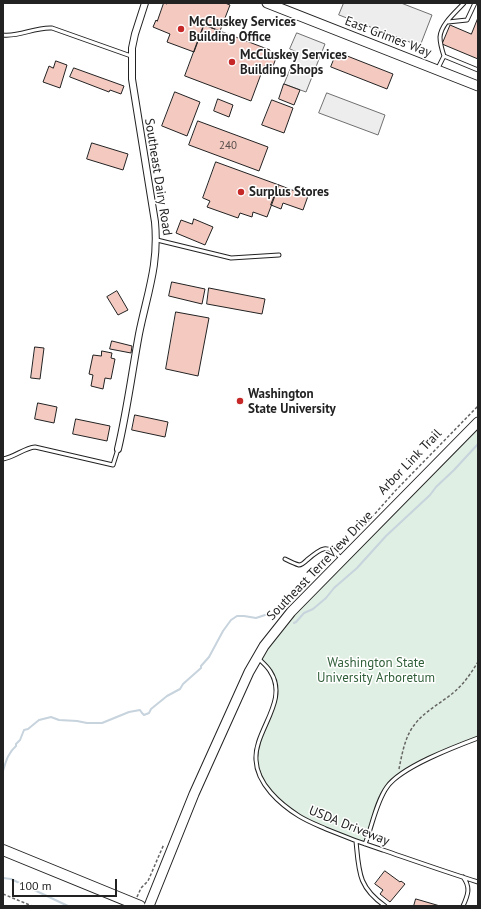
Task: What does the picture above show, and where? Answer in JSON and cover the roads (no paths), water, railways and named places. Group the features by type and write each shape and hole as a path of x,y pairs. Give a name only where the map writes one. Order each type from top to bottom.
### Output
{"main road":[{"name":"East Grimes Way","path":"267,3 478,86"},
{"name":"Southeast TerreView Drive","path":"149,906 194,794 240,692 264,646 291,612 478,422"},
{"path":"3,850 140,906"}],"street":[{"name":"Southeast Dairy Road","path":"118,449 126,412 139,333 153,274 157,240 133,90 131,56 134,34 145,3"}],"lane":[{"path":"438,70 444,56 440,33 464,3"},
{"path":"448,22 468,20 475,3"},
{"path":"3,35 14,36 38,28 52,28 131,56"},
{"path":"444,56 478,70"},
{"path":"157,240 231,258 279,255"},
{"path":"3,459 12,457 28,448 35,447 113,465 118,449"},
{"path":"285,559 299,565 323,548 335,552 342,560"},
{"name":"USDA Driveway","path":"257,657 271,671 277,695 273,708 260,735 257,746 256,760 259,774 265,785 280,802 300,816 356,841 478,882"},
{"path":"365,844 386,788 397,776 412,767 478,738"},
{"path":"356,841 358,866 361,879 366,890 385,906"},
{"path":"463,877 469,888 463,906"}],"waterway":[{"path":"294,623 304,613 313,609 326,598 334,588 357,568 386,536 430,495 478,444"},
{"path":"3,771 9,754 20,740 24,730 28,729 39,720 51,717 59,720 102,723 129,712 140,710 144,715 149,713 151,709 167,696 180,689 183,684 201,668 231,620 237,616 256,618 268,614"},
{"path":"3,878 11,879 68,906"}],"place":[{"name":"McCluskey Services Building Office","path":"181,29"},
{"name":"McCluskey Services Building Shops","path":"232,62"},
{"name":"Surplus Stores","path":"241,192"},
{"name":"Washington State University","path":"240,401"}],"park label":[{"name":"Washington State University Arboretum","path":"376,670"}]}
